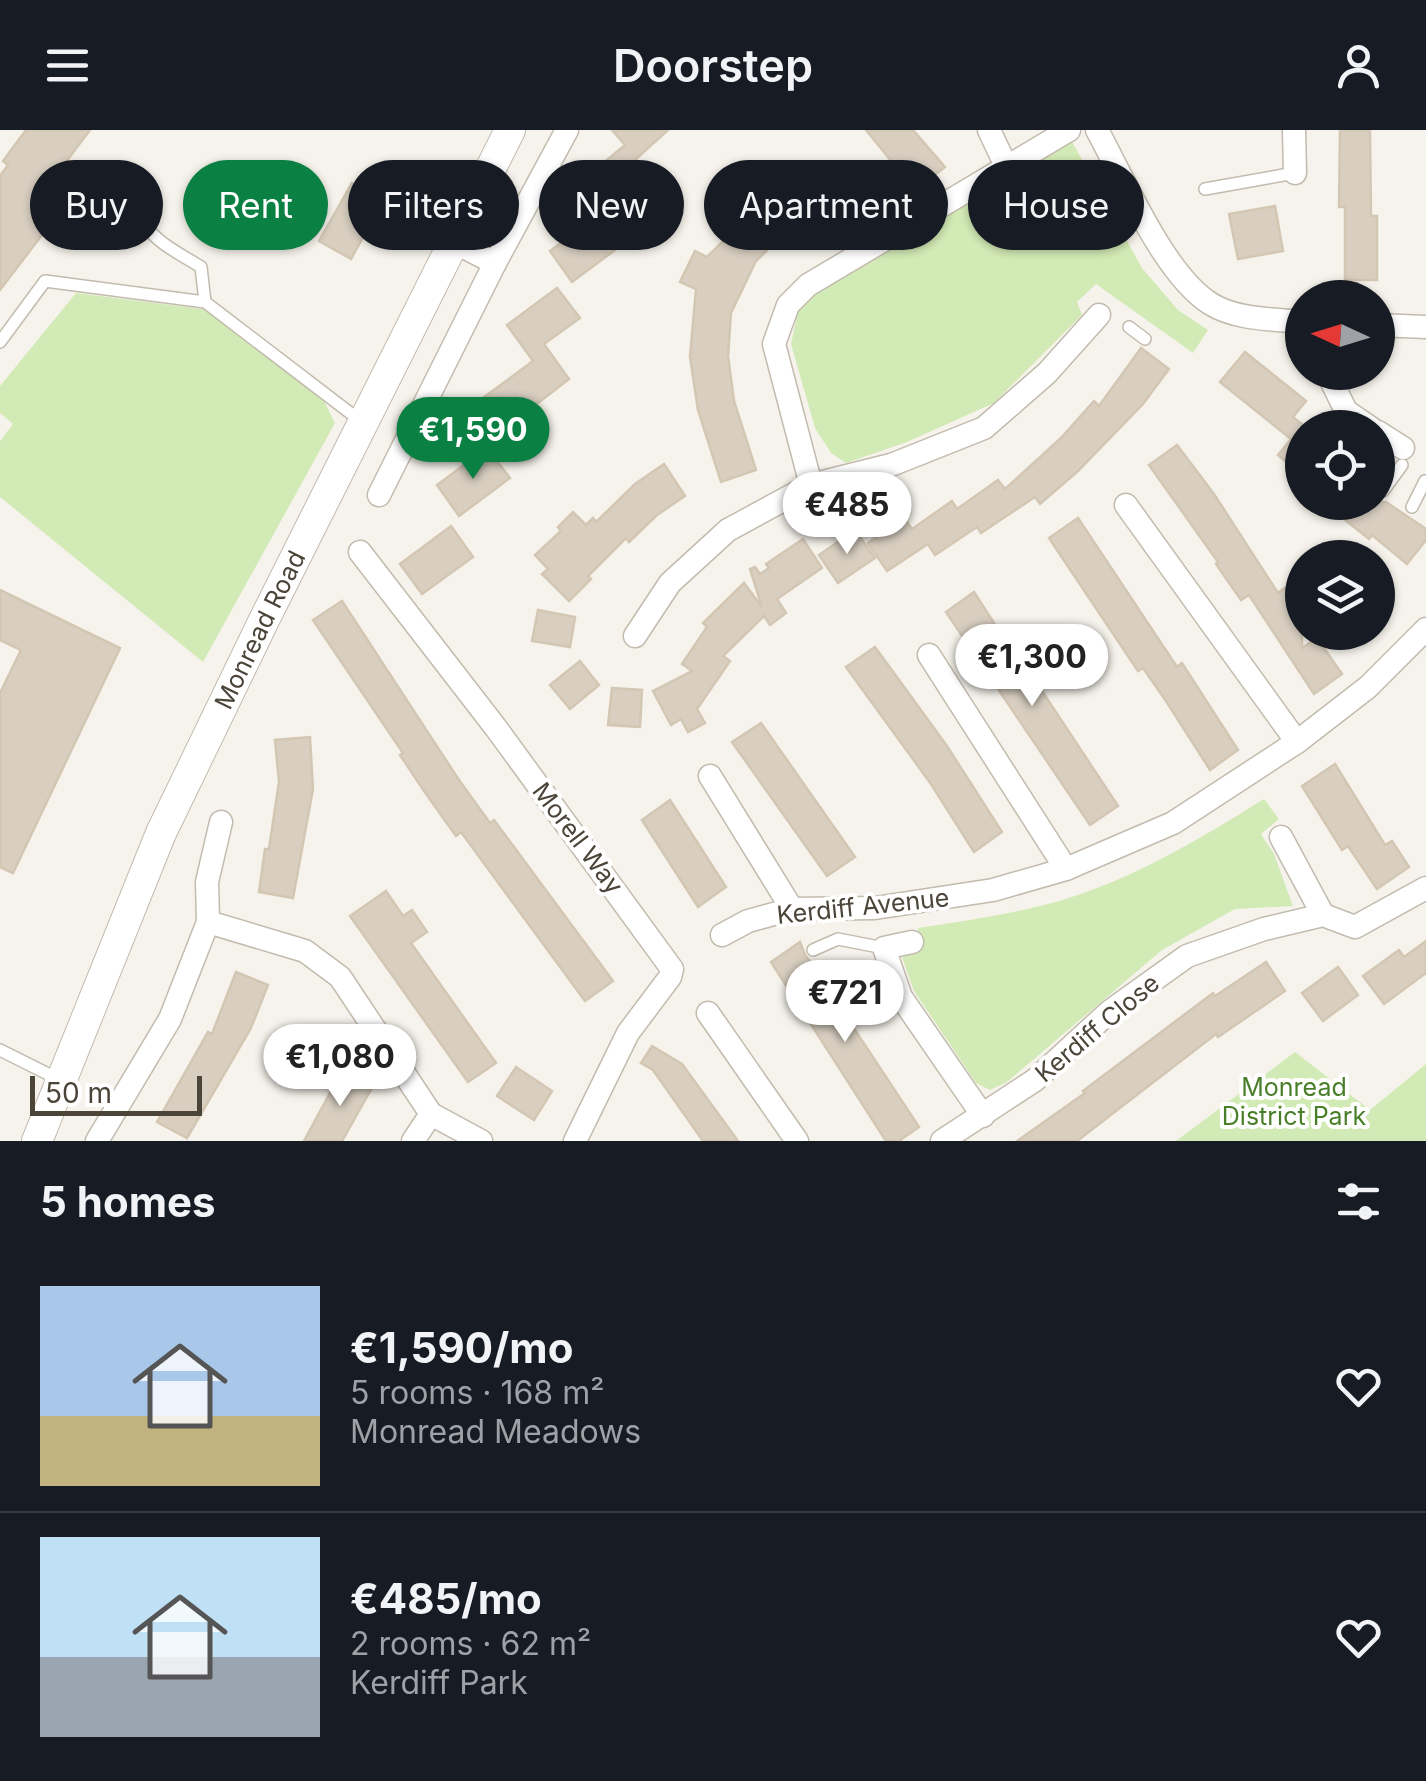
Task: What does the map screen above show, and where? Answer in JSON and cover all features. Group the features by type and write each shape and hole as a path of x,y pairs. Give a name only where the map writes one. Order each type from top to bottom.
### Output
{"street":[{"name":"Monread Road","path":"495,160 510,130"},
{"path":"378,495 495,262 567,130"},
{"path":"990,130 1003,160"},
{"path":"1017,160 1070,130"},
{"path":"1097,130 1183,280 1212,304 1230,312 1285,320"},
{"path":"1294,130 1295,173"},
{"path":"811,485 774,344 788,305 808,285 968,189"},
{"name":"Monread Road","path":"37,1141 161,834 450,250"},
{"path":"470,250 495,262"},
{"path":"635,636 670,584 728,530 811,485 891,465 984,428 1047,373 1099,315"},
{"path":"1395,326 1426,327"},
{"path":"1395,449 1403,456"},
{"path":"1126,505 1297,742"},
{"name":"Morell Way","path":"360,552 508,744 672,969 670,978 628,1033 575,1141"},
{"name":"Kerdiff Avenue","path":"722,935 748,922 792,909 894,905 994,890 1066,869 1173,823 1297,742 1368,688 1426,628"},
{"path":"929,654 1066,869"},
{"path":"710,776 792,909"},
{"path":"97,1141 170,1019 208,922 207,882 220,822"},
{"path":"1281,837 1323,915"},
{"name":"Kerdiff Close","path":"942,1141 1035,1080 1108,1012 1187,956 1264,929 1323,915 1355,927 1426,888"},
{"path":"208,922 305,951 340,977 431,1114 481,1141"},
{"path":"912,942 884,948 901,997 983,1116"},
{"path":"708,1012 797,1141"},
{"path":"412,1141 431,1114"}],"lane":[{"path":"1204,189 1295,173"},
{"path":"163,242 201,267 205,302"},
{"path":"0,342 45,280 205,302 362,422"},
{"path":"1129,327 1145,338"},
{"path":"1395,470 1403,456"},
{"path":"1412,506 1426,481"},
{"path":"813,950 838,939 884,948"},
{"path":"0,1050 60,1080"}],"green space":[{"path":"1071,140 1082,160 1037,160"},
{"path":"968,200 968,250 1132,250 1142,268 1178,310 1208,330 1193,353 1096,284 1077,302 1082,315 994,403 907,442 846,463 831,453 815,428 791,344 798,311 817,288 882,250 948,250 948,212"},
{"path":"76,293 217,311 322,397 335,423 203,662 0,497 0,441 13,424 0,413 0,386"},
{"path":"1264,799 1279,819 1261,834 1274,854 1293,906 1235,909 1162,950 1007,1082 990,1090 976,1083 914,991 902,957 918,949 918,928 1025,910 1070,898 1184,847"},
{"name":"Monread District Park","path":"1295,1052 1370,1110 1426,1064 1426,1141 1176,1141"}],"building":[{"path":"26,130 90,130 67,160 30,160 30,250 0,290 0,176 8,165 3,161"},
{"path":"612,130 668,130 635,160 607,160 625,145"},
{"path":"866,130 913,130 939,160 890,160"},
{"path":"1340,130 1370,130 1371,216 1377,216 1377,280 1345,280 1345,207 1339,207"},
{"path":"348,190 348,250 356,250 351,259 328,246 328,225"},
{"path":"1275,206 1283,251 1238,259 1229,214"},
{"path":"551,250 615,250 572,282"},
{"path":"714,250 767,250 756,261 731,313 728,356 734,401 756,470 721,482 698,410 690,357 696,289 680,282 695,251 707,257"},
{"path":"557,288 580,318 544,344 569,379 494,437 472,406 533,361 507,325"},
{"path":"1141,348 1169,369 1143,404 1078,471 1040,504 1035,497 981,533 977,527 935,555 928,544 887,571 868,543 904,518 912,529 952,501 957,509 998,480 1005,489 1061,438 1094,401 1099,406"},
{"path":"1245,352 1285,384 1285,390 1292,390 1306,401 1299,410 1285,410 1285,434 1220,382"},
{"path":"1177,445 1278,593 1285,588 1285,650 1249,595 1241,600 1149,465"},
{"path":"487,448 510,478 459,516 437,485"},
{"path":"664,464 685,496 657,515 629,542 626,538 569,601 542,574 548,569 535,555 561,531 558,527 573,512 586,525 593,518 596,522 635,484"},
{"path":"1395,508 1426,529 1426,540 1407,564 1395,554 1395,540 1378,540 1372,535 1369,539 1345,520 1395,520"},
{"path":"1078,518 1177,667 1182,663 1238,750 1210,770 1166,701 1143,668 1138,671 1049,538"},
{"path":"451,526 473,557 422,594 400,564"},
{"path":"855,530 875,558 838,583 819,555"},
{"path":"803,539 822,568 777,599 786,613 770,625 764,616 723,656 730,661 697,709 705,723 688,732 681,719 671,725 653,691 692,671 682,664 707,627 703,623 744,583 762,607 750,569 755,567 760,574 769,568 766,564"},
{"path":"0,590 120,648 13,873 0,867 0,693 21,650 0,640"},
{"path":"974,592 1118,806 1090,825 946,612"},
{"path":"342,601 459,780 490,823 494,820 613,981 585,1001 461,832 456,836 313,620"},
{"path":"538,610 575,617 570,647 532,641"},
{"path":"875,647 947,746 1002,832 974,852 931,784 846,667"},
{"path":"1285,650 1325,650 1342,674 1314,694"},
{"path":"580,661 599,685 570,709 550,685"},
{"path":"612,688 642,690 640,727 608,725"},
{"path":"761,723 855,857 827,876 732,742"},
{"path":"310,737 313,789 293,898 259,892 279,782 275,740"},
{"path":"1335,764 1385,845 1392,841 1409,867 1377,889 1348,846 1342,850 1302,786"},
{"path":"670,800 726,887 698,907 642,820"},
{"path":"386,891 403,916 412,910 427,932 411,943 496,1063 468,1082 350,916"},
{"path":"1426,941 1426,973 1384,1004 1363,976 1399,950 1404,957"},
{"path":"800,942 919,1127 899,1141 886,1141 771,962"},
{"path":"1266,962 1285,991 1218,1037 1216,1034 1077,1141 1017,1141 1213,993 1215,996"},
{"path":"1338,967 1358,995 1323,1021 1302,993"},
{"path":"236,972 268,985 251,1028 187,1138 157,1122 208,1032 212,1034"},
{"path":"652,1046 682,1064 738,1141 703,1141 653,1070 641,1063"},
{"path":"516,1067 552,1091 534,1120 497,1096"},
{"path":"343,1069 373,1086 342,1141 304,1141"}]}
